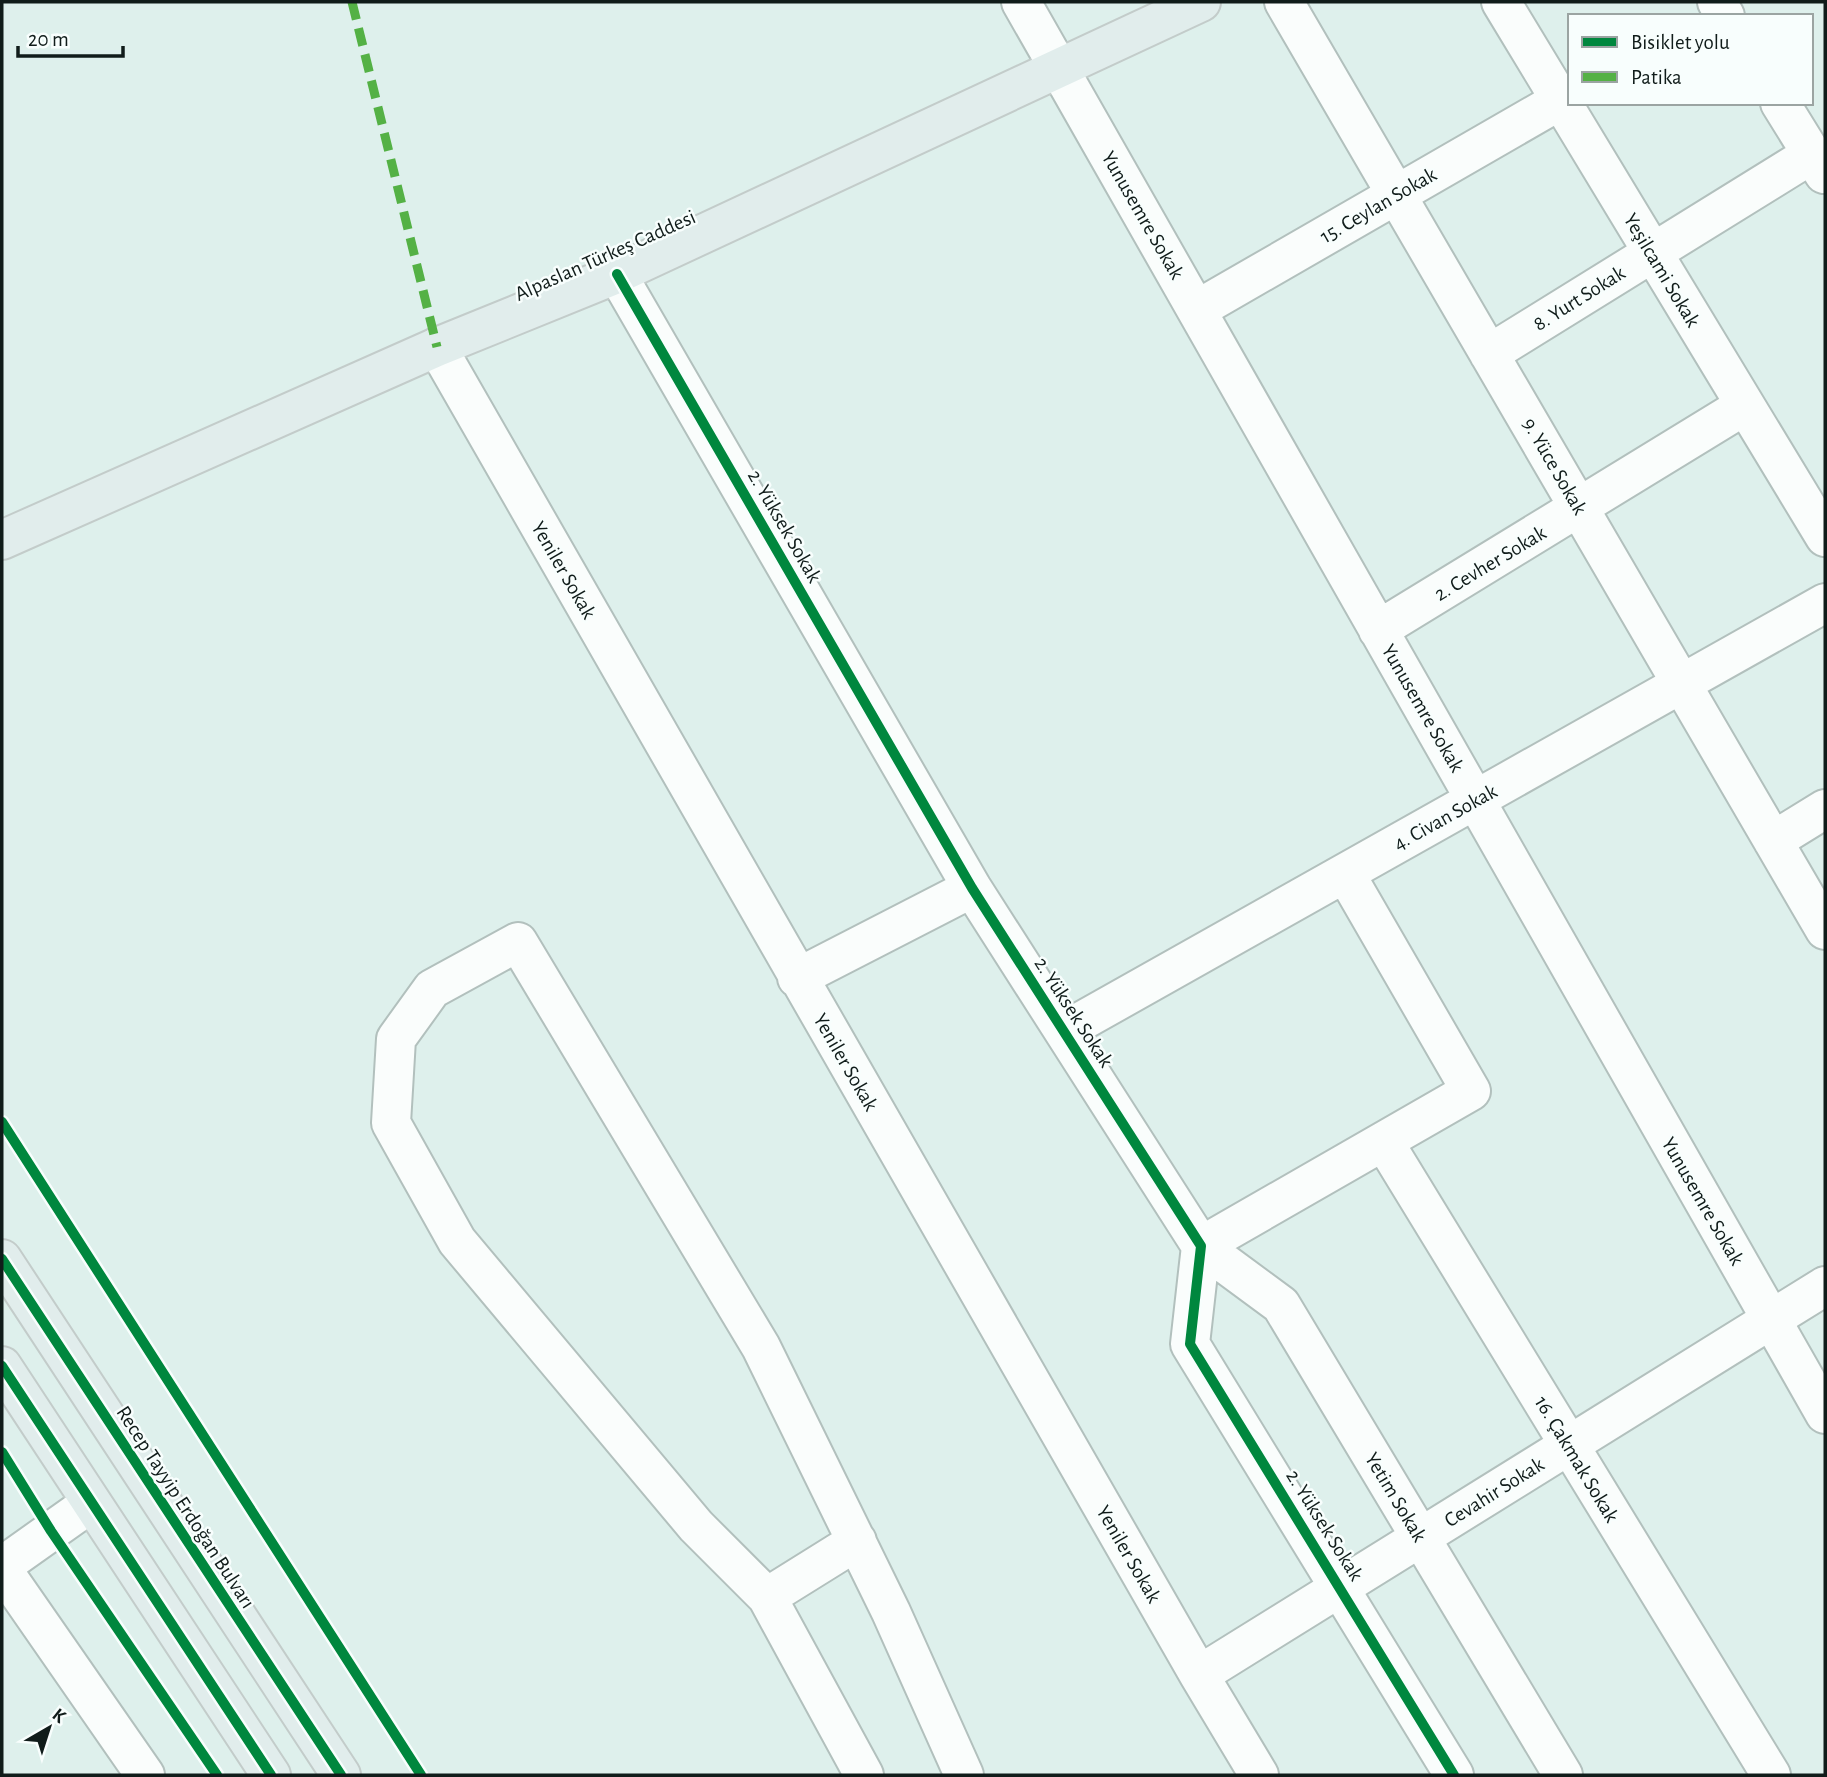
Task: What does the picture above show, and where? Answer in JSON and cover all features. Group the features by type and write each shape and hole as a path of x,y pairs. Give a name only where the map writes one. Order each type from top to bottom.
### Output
{"main road":[{"name":"Alpaslan Türkeş Caddesi","path":"8,535 437,347 617,274 1201,2"},
{"name":"Recep Tayyip Erdoğan Bulvarı","path":"2,1259 341,1775"},
{"path":"2,1366 271,1775"}],"street":[{"name":"Yunusemre Sokak","path":"1021,2 1825,1414"},
{"name":"9. Yüce Sokak","path":"1284,2 1825,930"},
{"name":"Yeşilcami Sokak","path":"1501,2 1825,537"},
{"name":"15. Ceylan Sokak","path":"1198,309 1559,101"},
{"path":"1781,105 1818,165"},
{"name":"8. Yurt Sokak","path":"1489,354 1652,253 1818,165"},
{"name":"2. Yüksek Sokak","path":"617,274 972,888 1200,1246 1191,1344 1454,1775"},
{"name":"Yeniler Sokak","path":"437,347 797,978 1259,1775"},
{"name":"2. Cevher Sokak","path":"1378,630 1580,509 1744,406"},
{"name":"4. Civan Sokak","path":"1064,1031 1825,603"},
{"path":"1773,841 1825,809"},
{"path":"1200,1246 1471,1091 1345,873"},
{"path":"797,978 972,888"},
{"path":"864,1775 767,1597 696,1526 457,1241 391,1123 396,1039 432,989 518,942 761,1347 857,1541 964,1775"},
{"name":"16. Çakmak Sokak","path":"1384,1142 1771,1775"},
{"name":"Yetim Sokak","path":"1200,1246 1281,1305 1563,1775"},
{"name":"Cevahir Sokak","path":"1199,1675 1825,1286"},
{"path":"90,1503 2,1568 145,1775"},
{"path":"767,1597 857,1541"}],"marked path":[{"path":"352,2 437,347"}],"cycle path":[{"path":"617,274 972,888 1201,1246 1190,1344 1454,1775"},
{"path":"2,1122 421,1775"},
{"path":"2,1259 341,1775"},
{"path":"2,1366 271,1775"},
{"path":"2,1452 51,1531 217,1775"}]}
